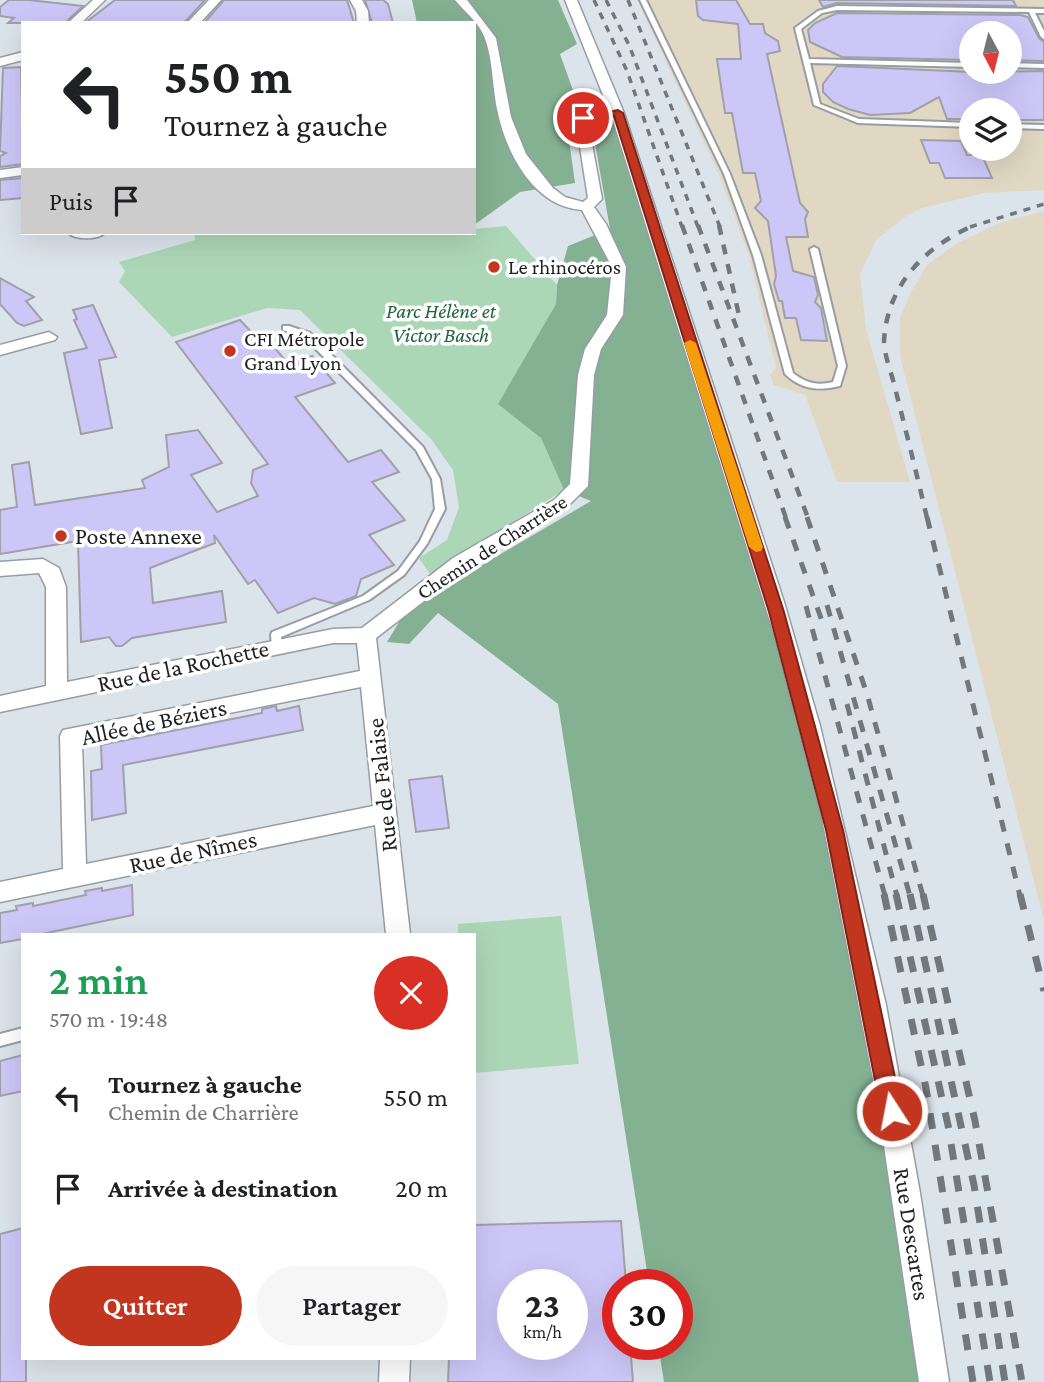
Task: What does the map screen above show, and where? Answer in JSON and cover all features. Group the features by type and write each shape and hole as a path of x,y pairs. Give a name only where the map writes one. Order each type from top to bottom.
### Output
{"street":[{"path":"76,21 99,0"},
{"path":"195,21 215,0"},
{"path":"356,0 362,11 363,21"},
{"path":"461,0 490,35 509,128 520,154 550,192 568,205 586,206 595,199 582,122 591,115 618,113"},
{"name":"Rue Descartes","path":"571,0 618,113 784,636 826,795 892,1111 916,1252 934,1382"},
{"path":"0,62 21,57"},
{"path":"0,174 21,171"},
{"name":"Chemin de Charrière","path":"366,635 460,563 560,504 579,486 586,375 593,349 615,314 620,267 600,225 586,206"},
{"path":"0,350 36,343 49,337"},
{"path":"0,569 43,566 52,573 56,587 57,692"},
{"name":"Rue de la Rochette","path":"0,704 333,636 366,635"},
{"name":"Rue de Falaise","path":"366,635 398,933"},
{"name":"Allée de Béziers","path":"75,876 71,736 370,677"},
{"name":"Rue de Nîmes","path":"0,892 385,813"},
{"path":"394,1382 395,1360"}],"lane":[{"path":"643,0 727,174 757,255 789,374 805,387 819,389 837,384 842,366 814,249"},
{"path":"959,125 880,123 839,115 817,105 798,28 820,12 837,8 1044,11"},
{"path":"1031,11 1044,37"},
{"path":"806,61 959,65"},
{"path":"1022,65 1044,66"},
{"path":"1022,126 1044,127"},
{"path":"277,647 276,635 366,598 401,573 424,542 440,509 436,479 420,449 307,335 286,328"},
{"path":"0,1040 21,1035"}],"shaded area":[{"path":"637,0 1044,0 1044,190 985,193 922,208 906,216 876,240 860,274 866,329 910,482 837,482 805,395 774,385 770,375 776,368 749,256 718,172"},
{"path":"1044,211 1044,921 900,356 900,317 927,265 956,244 999,223"}],"green space":[{"path":"412,0 558,0 577,44 560,54 579,107 566,118 575,183 520,192 476,224 476,21 417,21"},
{"path":"597,119 616,126 688,361 765,595 829,842 868,1038 921,1382 664,1382 661,1360 693,1360 693,1269 647,1269 558,704 438,613 409,644 387,642 407,609 591,501 564,490 541,438 498,404 556,304 557,285 568,246 610,229 592,126"},
{"name":"Parc Hélène et Victor Basch","path":"506,226 557,285 556,304 499,404 541,438 564,490 430,574 419,558 447,540 459,507 453,470 431,439 300,310 267,308 172,337 119,282 125,271 119,262 195,240 194,235 476,235 476,229"},
{"path":"561,916 579,1064 476,1073 476,933 458,933 458,924"}],"building":[{"path":"9,0 83,6 67,21 21,23 8,23 14,18 0,16 0,7"},
{"path":"115,0 205,0 186,21 88,21"},
{"path":"224,0 347,0 353,21 206,21"},
{"path":"365,0 383,0 388,4 392,21 371,21"},
{"path":"696,0 736,0 750,24 763,24 765,33 778,41 780,51 767,54 800,203 808,212 805,219 808,237 786,237 793,271 814,277 818,295 815,302 821,308 827,341 801,340 796,318 785,318 782,301 779,301 774,284 776,276 768,221 755,208 761,201 755,173 743,173 732,113 725,113 717,59 741,59 738,24 703,20 698,16"},
{"path":"819,0 1013,0 1016,6 837,3 823,7"},
{"path":"837,13 1020,15 1028,17 1044,42 1044,61 1022,60 1022,21 959,21 959,60 842,57 810,42 808,30 815,23"},
{"path":"837,66 959,71 959,84 1022,84 1022,71 1044,71 1044,120 1022,120 1022,98 959,98 959,119 947,119 939,97 910,113 870,115 833,102 823,92 823,84"},
{"path":"21,67 21,164 0,167 0,156 6,153 0,151 3,68"},
{"path":"921,140 959,141 959,161 985,161 992,178 945,178 939,163 930,163"},
{"path":"21,178 21,198 0,200 0,180"},
{"path":"0,278 34,297 26,301 42,320 24,326 17,323 0,304"},
{"path":"93,305 116,357 99,360 112,428 81,434 64,353 87,348 74,320 77,319 73,310"},
{"path":"240,320 255,336 263,333 288,364 312,356 335,383 295,397 348,462 381,450 399,472 372,482 405,520 369,535 394,565 361,579 356,596 335,604 314,598 278,613 255,580 248,584 214,535 215,543 150,568 153,603 222,591 226,622 132,638 122,646 116,646 109,637 81,642 78,541 0,554 0,510 17,507 12,465 29,462 35,505 145,488 142,480 169,467 166,435 198,430 222,463 191,475 217,512 258,496 251,483 253,470 268,464 176,342"},
{"path":"276,706 277,711 299,706 303,730 123,765 126,813 92,820 91,771 102,769 101,745 262,713 262,709"},
{"path":"442,776 449,828 416,832 409,780"},
{"path":"132,885 133,915 47,933 21,933 21,939 0,943 0,913 17,910 16,906 33,903 33,906 86,895 85,891 102,888 102,891"},
{"path":"21,1056 21,1091 0,1096 0,1061"},
{"path":"621,1221 625,1269 602,1269 602,1360 631,1360 633,1382 448,1382 449,1360 476,1360 476,1225"},
{"path":"21,1229 21,1360 26,1360 26,1382 0,1382 0,1234"}],"railway":[{"path":"594,0 627,71 682,227"},
{"path":"606,0 629,45 698,227"},
{"path":"628,0 720,227"},
{"path":"973,226 1044,204"},
{"path":"682,225 786,518"},
{"path":"698,225 808,518"},
{"path":"719,225 740,320"},
{"path":"927,518 885,352 887,321 892,302 912,270 940,244 973,226"},
{"path":"785,517 822,621"},
{"path":"807,517 867,694 923,896"},
{"path":"927,517 1020,896"},
{"path":"827,605 910,896"},
{"path":"806,606 885,896"},
{"path":"847,704 897,896"},
{"path":"884,894 926,1088 973,1382"},
{"path":"896,894 948,1125 990,1382"},
{"path":"910,894 974,1185 1005,1382"},
{"path":"923,894 975,1121 1022,1382"},
{"path":"1020,894 1044,991"}],"slow traffic":[{"path":"690,343 756,547"}],"place":[{"name":"Le rhinocéros","path":"494,267"},
{"name":"CFI Métropole Grand Lyon","path":"230,351"},
{"name":"Poste Annexe","path":"61,536"}],"route":[{"path":"583,118 618,113 777,612 835,830 892,1111"}]}
